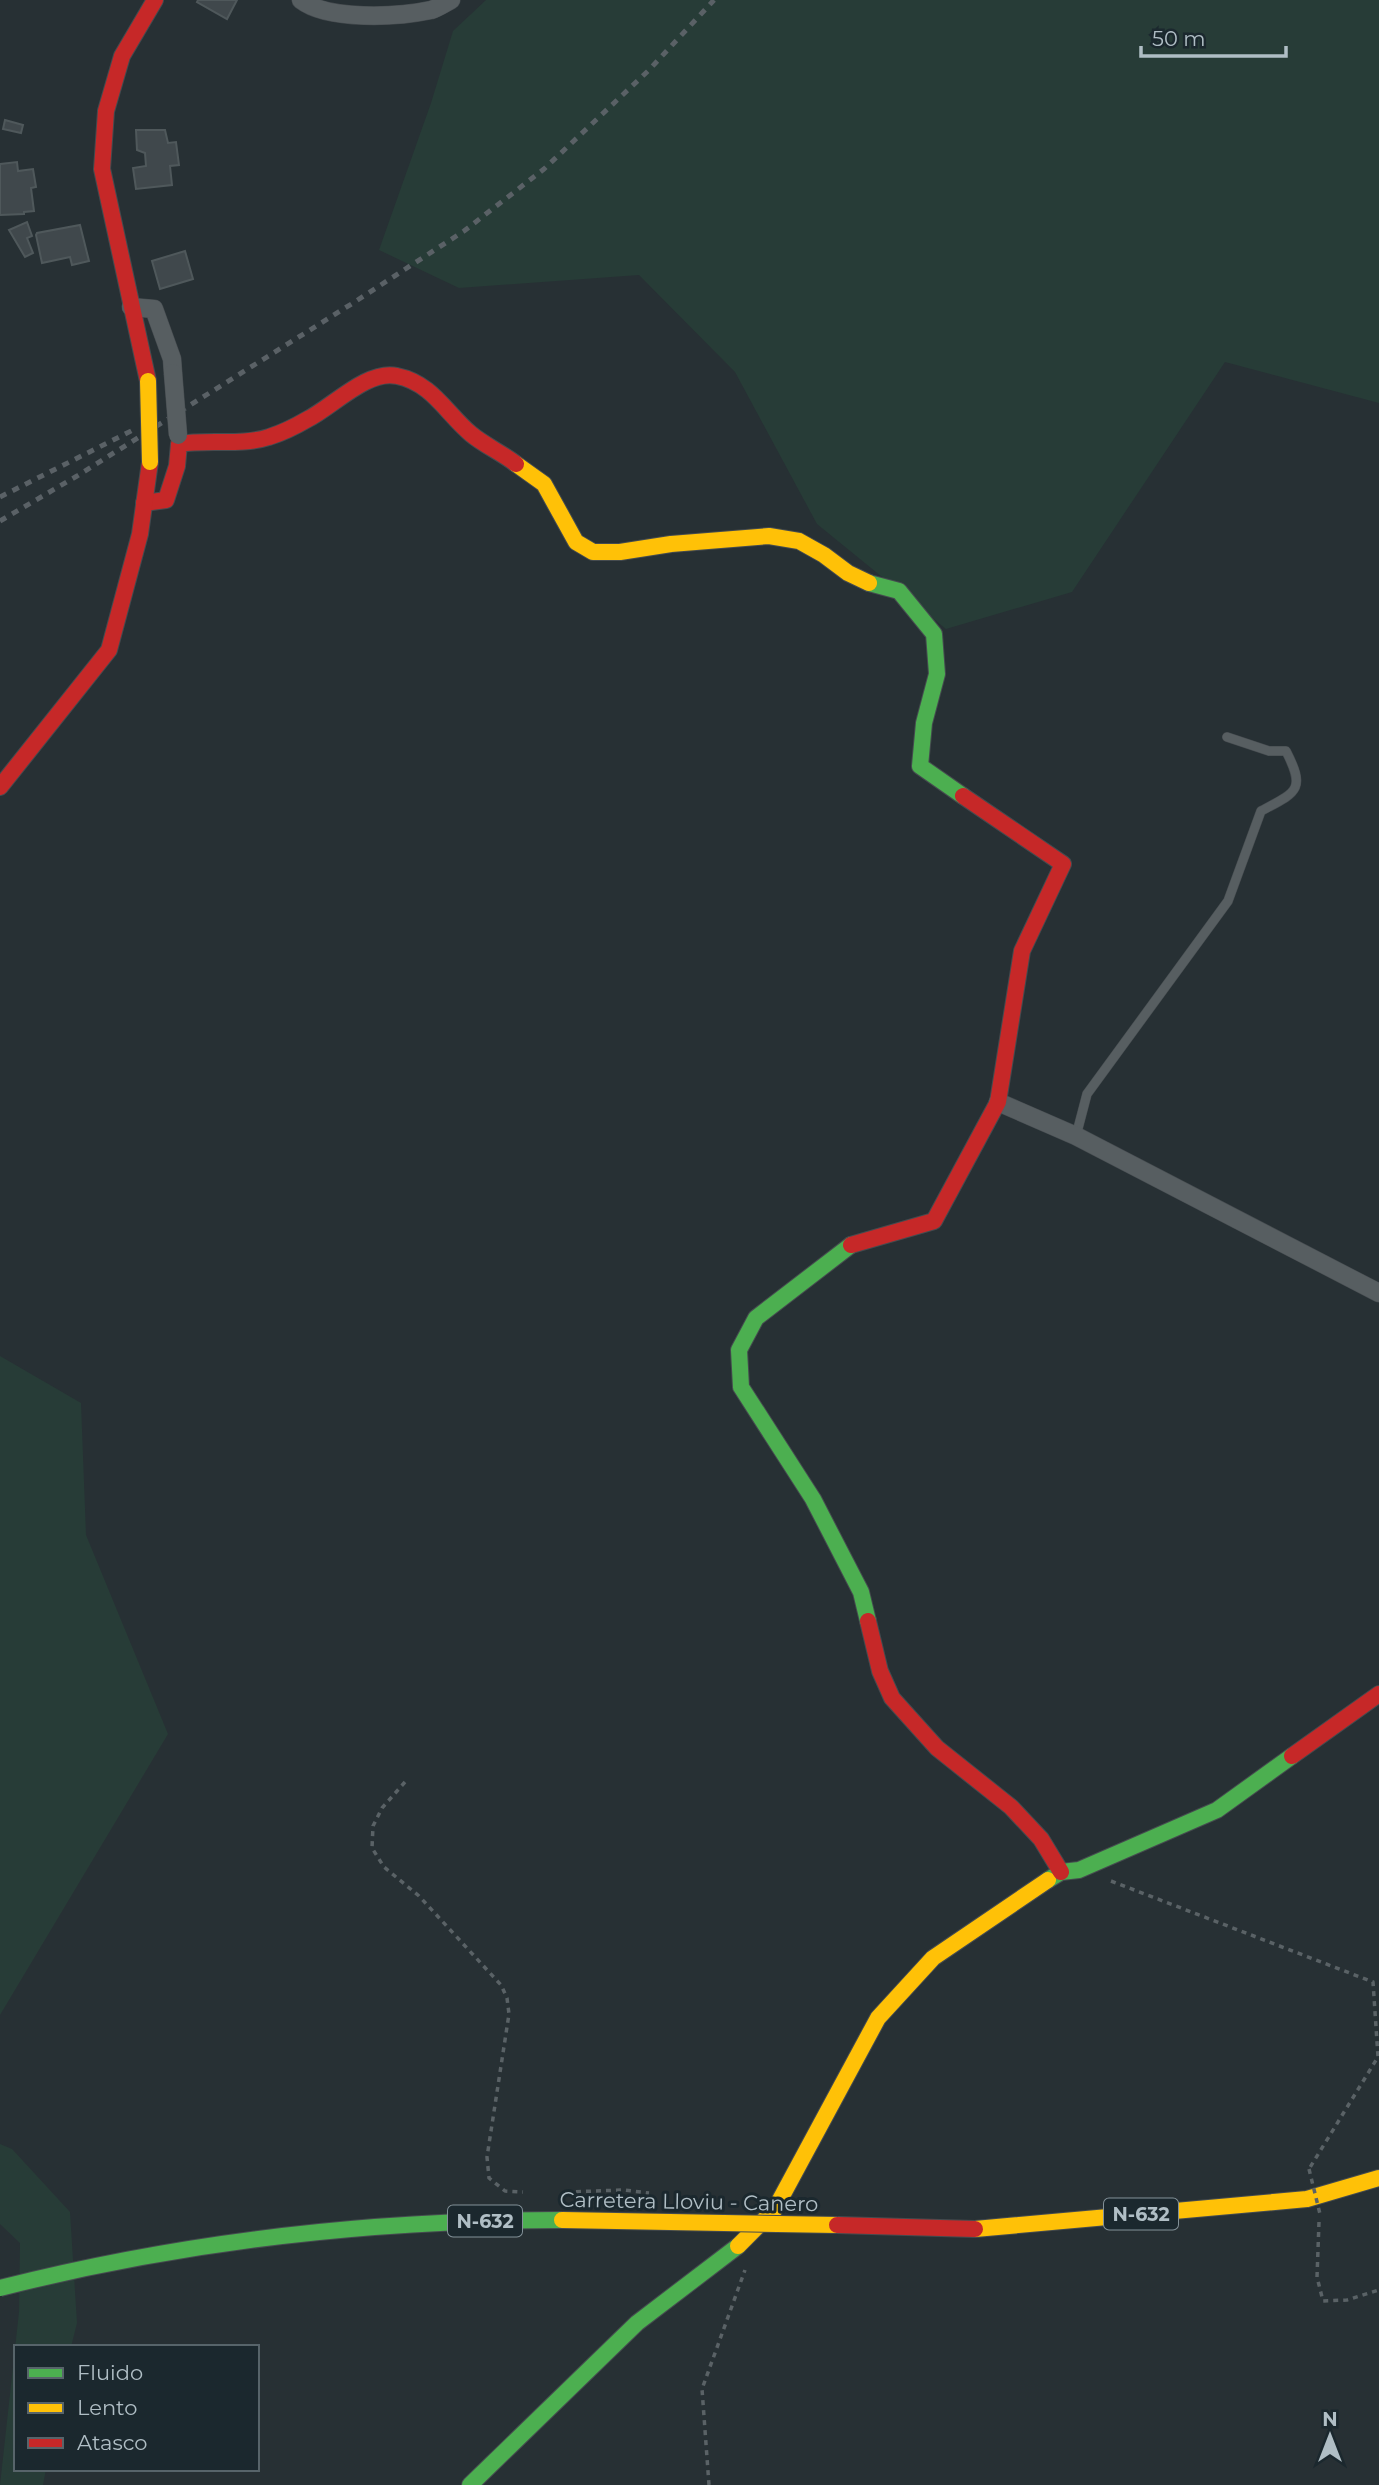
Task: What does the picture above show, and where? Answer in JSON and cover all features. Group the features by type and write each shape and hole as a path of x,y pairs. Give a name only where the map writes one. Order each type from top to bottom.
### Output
{"main road":[{"path":"0,787 109,650 140,534 150,462 148,381 102,169 106,111 122,56 155,0"},
{"path":"144,503 166,500 177,466 178,439 222,442 268,438 311,418 347,393 380,376 395,375 415,382 431,392 472,435 544,484 576,542 593,552 620,552 671,544 769,536 799,541 848,573 874,585 899,591 934,634 937,674 924,723 920,766 1063,864 1022,951 998,1102 934,1221 852,1244 756,1318 738,1350 741,1387 813,1499 861,1592 880,1671 892,1698 937,1748 1011,1807 1041,1839 1061,1871"},
{"path":"470,2485 637,2323 747,2239 775,2209 878,2018 933,1958 1061,1871 1079,1870 1217,1810 1379,1694"},
{"name":"Carretera Lloviu - Canero","path":"0,2288 139,2257 241,2241 353,2228 481,2221 593,2221 975,2229 1307,2199 1379,2178"}],"street":[{"path":"301,0 309,7 363,17 434,10 451,0"},
{"path":"131,307 154,309 172,359 178,439"},
{"path":"998,1102 1076,1136 1379,1293"}],"lane":[{"path":"1076,1136 1087,1094 1228,901 1261,811 1294,790 1298,774 1286,751 1269,751 1227,737"}],"path":[{"path":"405,1782 382,1808 373,1826 372,1848 384,1867 419,1896 501,1985 508,1997 509,2014 487,2157 489,2178 505,2192 527,2193"},
{"path":"1079,1870 1373,1982 1378,2057 1309,2169 1320,2214 1317,2277 1323,2301 1347,2300 1379,2290"},
{"path":"563,2192 624,2190 658,2194"},
{"path":"709,2485 702,2389 752,2252 747,2239"}],"green space":[{"path":"486,0 1379,0 1379,403 1225,362 1072,592 946,629 817,524 735,372 639,275 459,288 379,250 431,103 453,31"},
{"path":"0,1356 81,1403 86,1535 168,1734 0,2015"},
{"path":"0,2144 12,2149 70,2212 77,2323 72,2345 15,2345 19,2312 20,2243 0,2224"},
{"path":"14,2358 14,2471 46,2471 43,2485 0,2485"}],"building":[{"path":"237,0 227,19 197,2"},
{"path":"5,120 23,125 21,133 3,129"},
{"path":"136,130 165,130 168,143 176,142 179,165 170,166 172,185 136,189 133,168 146,166 145,153 137,150"},
{"path":"17,162 18,171 33,169 36,187 31,188 34,211 0,215 0,164"},
{"path":"27,222 32,236 27,238 33,253 25,257 9,230"},
{"path":"80,225 89,261 72,265 70,257 42,263 37,233"},
{"path":"185,251 193,279 160,289 152,261"}],"railway":[{"path":"0,521 77,476 464,231 544,169 649,70 714,0"},
{"path":"0,497 135,429"}],"traffic: fast":[{"path":"869,583 899,591 934,634 937,674 924,723 920,766 963,796"},
{"path":"851,1245 756,1318 739,1350 741,1387 813,1499 861,1592 868,1621"},
{"path":"1048,1880 1061,1872 1079,1870 1217,1810 1292,1756"},
{"path":"0,2288 139,2258 279,2236 420,2224 562,2220"},
{"path":"470,2485 637,2323 738,2246"}],"traffic: slow":[{"path":"148,381 150,462"},
{"path":"516,464 544,484 576,542 593,552 620,552 671,544 769,536 799,541 848,573 869,583"},
{"path":"738,2246 775,2209 878,2018 933,1958 1048,1880"},
{"path":"975,2229 1307,2199 1379,2178"},
{"path":"562,2220 837,2225"}],"traffic: jam":[{"path":"148,381 102,169 106,111 122,56 155,0"},
{"path":"144,503 166,500 177,466 179,444 247,441 269,437 308,419 362,383 386,375 397,376 420,385 471,434 516,464"},
{"path":"0,787 109,650 140,534 150,462"},
{"path":"851,1245 934,1221 998,1102 1022,951 1063,864 963,796"},
{"path":"868,1621 880,1671 892,1698 937,1748 1011,1807 1041,1839 1061,1872"},
{"path":"1292,1756 1379,1694"},
{"path":"837,2225 975,2229"}]}
